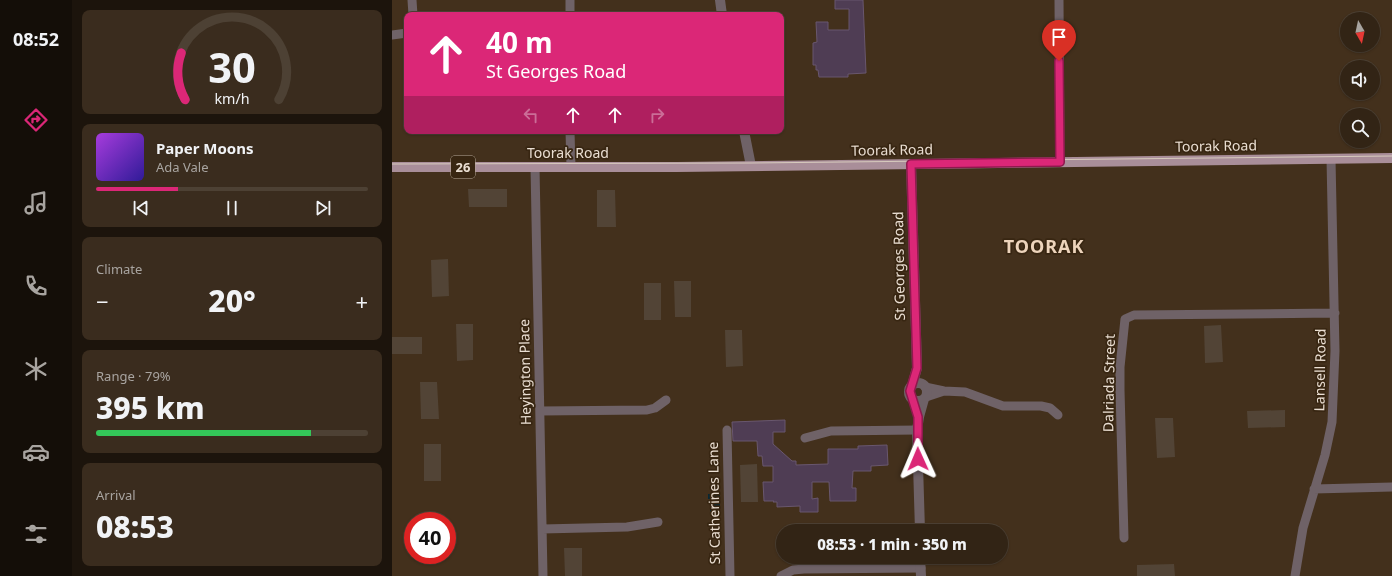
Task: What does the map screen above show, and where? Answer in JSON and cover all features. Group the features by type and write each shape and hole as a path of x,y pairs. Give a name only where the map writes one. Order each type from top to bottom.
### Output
{"main road":[{"name":"Toorak Road","path":"392,167 751,166 1392,158"}],"street":[{"path":"412,0 413,12"},
{"path":"570,0 570,12"},
{"path":"720,0 722,12"},
{"path":"1059,0 1060,162"},
{"path":"392,35 404,33"},
{"path":"570,134 571,167"},
{"path":"745,134 751,166"},
{"name":"Lansell Road","path":"1295,576 1303,528 1332,422 1335,380 1331,159"},
{"name":"St Georges Road","path":"911,164 917,368 925,392"},
{"name":"Heyington Place","path":"534,167 543,576"},
{"name":"Dalriada Street","path":"1124,538 1120,367 1126,319 1134,315 1334,313"},
{"name":"St Georges Road","path":"912,386 917,368"},
{"path":"918,417 910,394 912,386 918,384 925,392"},
{"path":"925,392 966,392 1003,406 1041,406 1050,408 1058,415"},
{"path":"913,399 920,401 925,392"},
{"path":"920,524 917,430 918,417 925,392"},
{"path":"540,410 647,410 656,408 666,400"},
{"name":"St Catherines Lane","path":"727,430 730,576"},
{"path":"805,438 831,431 917,430"},
{"path":"1314,489 1392,487"},
{"path":"542,529 627,527 658,522"},
{"path":"781,576 793,570 804,569 921,572"}],"shaded area":[{"path":"468,189 507,189 507,207 469,207"},
{"path":"597,190 615,190 616,227 597,227"},
{"path":"448,259 449,296 432,297 431,260"},
{"path":"674,281 691,281 691,317 675,317"},
{"path":"644,283 661,283 661,320 644,320"},
{"path":"456,324 473,324 473,360 457,361"},
{"path":"1221,325 1223,362 1205,363 1204,326"},
{"path":"725,330 742,330 743,366 726,367"},
{"path":"392,337 422,337 422,354 392,354"},
{"path":"420,382 437,382 439,419 421,419"},
{"path":"1285,410 1285,427 1248,428 1247,411"},
{"path":"1155,418 1173,418 1175,457 1157,458"},
{"path":"424,444 441,444 441,481 424,481"},
{"path":"757,464 758,502 741,502 740,465"},
{"path":"564,548 582,548 582,576 565,576"},
{"path":"1174,564 1175,576 1137,576 1137,565"}],"water":[{"path":"708,494 720,494 720,512 710,512 710,499 708,499"}],"building":[{"path":"835,0 863,0 866,73 848,74 848,77 819,77 818,70 816,70 816,65 813,65 813,43 817,42 816,22 828,22 828,30 849,30 849,9 835,9"},
{"path":"785,420 785,432 773,432 773,444 792,461 796,461 796,465 828,464 828,449 858,449 858,446 887,445 888,465 871,466 871,471 853,471 852,488 856,488 856,501 830,501 829,482 812,482 812,499 818,498 818,512 800,512 800,506 777,507 777,502 764,501 763,482 773,482 773,466 763,466 762,456 758,456 757,441 733,441 732,422"}],"tram line":[{"path":"392,164 751,163 1392,156"}],"district":[{"name":"TOORAK","path":"1044,247"}],"route":[{"path":"918,459 918,417 910,394 910,389 917,368 911,164 1060,162 1059,61"}]}
